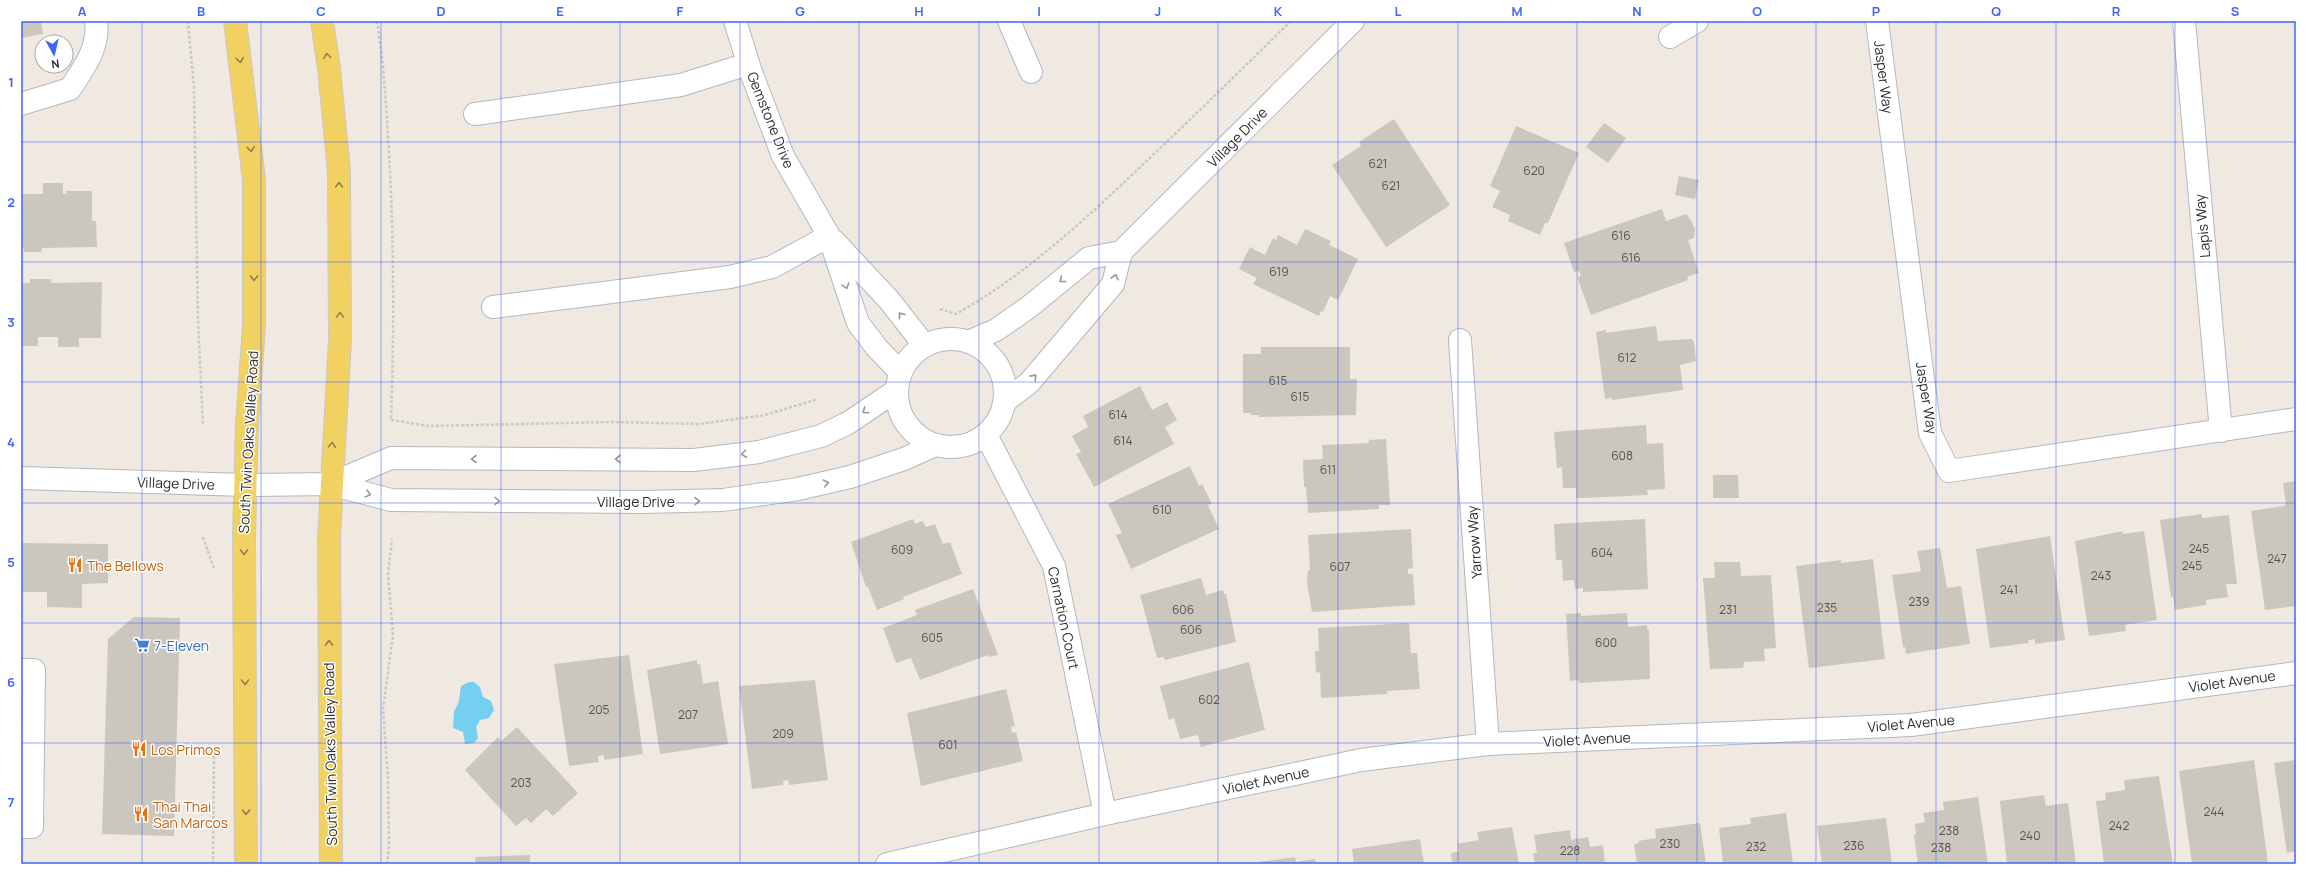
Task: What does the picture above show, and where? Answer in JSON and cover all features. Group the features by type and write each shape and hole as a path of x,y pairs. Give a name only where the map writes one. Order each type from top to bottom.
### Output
{"main road":[{"name":"South Twin Oaks Valley Road","path":"235,21 254,180 254,326 245,485 246,864"},
{"name":"South Twin Oaks Valley Road","path":"322,21 329,68 339,172 340,339 330,484 329,553 331,864"}],"street":[{"path":"21,104 70,89 90,58 97,30 96,21"},
{"name":"Gemstone Drive","path":"734,21 748,64 783,156 829,236 858,323 899,381"},
{"path":"1009,21 1030,72"},
{"name":"Village Drive","path":"1121,252 1353,21"},
{"path":"1670,37 1697,21"},
{"name":"Jasper Way","path":"1877,21 1930,433 1949,471 2296,419"},
{"name":"Lapis Way","path":"2184,21 2221,430"},
{"path":"475,114 681,85 748,64"},
{"path":"493,306 730,277 772,267 829,236"},
{"name":"Gemstone Drive","path":"829,236 890,300 925,346"},
{"path":"968,342 996,330 1029,307 1089,258 1121,252 1113,284 1028,383 1004,402"},
{"path":"954,339 968,342 982,349 993,359 1001,372 1005,387 1004,402 998,420 986,434 971,444 953,447 935,445 921,438 910,429 903,417 898,404 899,381 911,357 925,346 939,341 954,339"},
{"name":"Yarrow Way","path":"1460,340 1488,744"},
{"name":"Village Drive","path":"330,484 391,458 694,460 759,452 821,436 848,423 899,381"},
{"name":"Carnation Court","path":"986,434 1054,566 1105,814"},
{"name":"Village Drive","path":"21,478 245,485 330,484 391,500 645,502 723,500 798,489 850,478 904,459 935,445"},
{"path":"21,670 34,670 32,827 21,827"},
{"name":"Violet Avenue","path":"887,864 1105,814 1361,760 1488,744 1911,725 2296,673"}],"path":[{"path":"188,21 194,88 198,321 203,425"},
{"path":"377,21 385,70 392,218 393,367 391,420 429,426 612,422 699,424 765,415 818,399"},
{"path":"940,309 956,314 1007,283 1091,213 1206,105 1291,21"},
{"path":"203,537 215,573"},
{"path":"387,864 389,847 388,779 383,709 393,635 388,574 392,539"},
{"path":"214,746 214,864"}],"water":[{"path":"469,682 474,682 480,687 483,697 491,701 494,710 489,718 480,720 476,727 478,738 474,743 465,744 463,732 453,728 454,712 459,701 461,686"}],"building":[{"path":"21,21 41,21 43,34 34,34 34,36 21,38"},
{"path":"1394,119 1450,205 1386,247 1332,165 1361,146 1359,142"},
{"path":"1604,123 1626,138 1608,163 1586,147"},
{"path":"1516,126 1579,153 1548,223 1545,223 1540,235 1508,221 1510,215 1492,207 1500,191 1490,186"},
{"path":"1679,176 1699,180 1695,199 1675,195"},
{"path":"43,183 63,183 63,194 66,194 66,191 92,191 92,221 96,221 97,247 42,248 41,252 24,252 24,248 21,248 21,194 43,194"},
{"path":"1662,209 1666,221 1686,214 1691,220 1695,229 1694,238 1688,240 1699,273 1687,277 1688,280 1591,315 1577,277 1581,276 1579,271 1574,272 1564,243"},
{"path":"1305,229 1331,241 1329,245 1358,259 1338,300 1330,296 1323,312 1321,311 1319,316 1253,284 1257,278 1239,269 1250,247 1265,255 1273,238 1276,240 1278,235 1297,245"},
{"path":"30,279 51,279 51,283 102,282 101,338 79,338 79,347 58,347 58,337 38,337 38,346 21,346 21,283 30,283"},
{"path":"1656,326 1658,341 1692,339 1694,342 1696,361 1680,365 1683,390 1612,400 1612,398 1605,399 1596,332 1606,330 1606,333"},
{"path":"1261,347 1350,347 1350,379 1357,379 1356,415 1259,417 1259,415 1250,415 1251,413 1243,413 1243,354 1261,354"},
{"path":"1140,386 1152,410 1167,402 1177,420 1165,427 1174,444 1094,487 1076,454 1081,452 1072,436 1088,427 1083,416"},
{"path":"1646,425 1647,444 1663,443 1665,489 1647,490 1648,495 1576,498 1576,488 1563,488 1562,467 1557,468 1554,432"},
{"path":"1386,439 1390,505 1379,505 1379,509 1308,513 1306,487 1304,487 1303,460 1323,459 1322,445 1369,443 1369,440"},
{"path":"1190,466 1199,486 1202,484 1212,504 1208,505 1219,529 1131,569 1116,535 1122,533 1108,504"},
{"path":"1713,475 1738,475 1739,498 1713,498"},
{"path":"2296,481 2296,606 2265,610 2251,511 2284,506 2286,504 2283,483"},
{"path":"2202,514 2202,518 2229,515 2237,584 2226,584 2228,597 2206,600 2206,605 2175,610 2173,597 2171,597 2160,520"},
{"path":"913,519 915,524 923,521 926,527 935,524 943,544 950,542 962,574 903,597 904,599 877,610 868,587 866,587 851,542"},
{"path":"1645,519 1648,589 1583,592 1583,588 1575,589 1574,580 1563,581 1562,560 1556,560 1554,524"},
{"path":"1411,529 1413,568 1408,569 1408,574 1413,574 1415,605 1312,612 1307,583 1308,570 1310,570 1308,535"},
{"path":"2123,531 2123,534 2144,531 2157,620 2125,625 2126,631 2089,636 2075,541"},
{"path":"2050,536 2065,640 2035,644 2035,639 2028,640 2029,643 1990,648 1976,549"},
{"path":"21,543 108,544 108,583 82,584 82,608 47,607 47,592 21,592"},
{"path":"1940,548 1947,588 1961,586 1970,644 1906,654 1905,647 1903,647 1892,575 1918,572 1921,570 1917,551"},
{"path":"1873,559 1885,659 1809,668 1796,566 1841,560 1841,563"},
{"path":"1714,562 1740,562 1741,576 1771,575 1776,648 1764,649 1765,661 1744,662 1743,668 1710,669 1703,578 1715,578"},
{"path":"1201,578 1206,595 1223,590 1224,594 1226,594 1236,642 1165,660 1164,657 1157,658 1140,595"},
{"path":"973,589 998,655 989,657 988,655 920,680 911,658 896,663 883,628 917,615 915,610"},
{"path":"1581,613 1581,616 1627,613 1628,627 1647,625 1647,629 1649,629 1650,679 1579,683 1578,680 1570,681 1566,614"},
{"path":"134,617 180,618 174,836 102,834 108,639"},
{"path":"1409,623 1411,653 1417,653 1420,689 1387,691 1387,694 1321,698 1320,672 1316,673 1315,651 1319,651 1318,628"},
{"path":"629,655 643,754 604,760 604,755 598,756 599,762 569,766 554,664"},
{"path":"697,660 697,664 700,664 703,684 718,681 728,744 660,754 647,670"},
{"path":"1249,662 1265,730 1201,747 1198,735 1180,739 1174,718 1169,720 1160,686"},
{"path":"815,680 828,780 789,785 788,780 783,781 783,785 752,789 739,686"},
{"path":"1006,689 1015,726 1011,727 1012,733 1016,732 1023,761 921,786 907,713"},
{"path":"517,727 578,793 553,816 546,809 531,823 526,818 516,826 465,770 498,737 501,741"},
{"path":"2254,760 2268,863 2192,864 2179,771"},
{"path":"2296,760 2296,851 2287,853 2274,763"},
{"path":"2159,776 2173,864 2104,864 2096,801 2106,800 2105,793 2125,790 2124,780"},
{"path":"2044,795 2046,806 2068,803 2076,864 2007,864 2000,801"},
{"path":"1978,797 1988,864 1918,864 1914,835 1916,835 1915,824 1925,822 1923,813 1944,810 1943,802"},
{"path":"1786,813 1793,864 1723,864 1719,828 1751,824 1750,818"},
{"path":"1886,818 1892,864 1822,864 1817,826"},
{"path":"1700,823 1706,864 1637,864 1634,844 1639,843 1638,841 1656,838 1655,829"},
{"path":"1512,827 1519,864 1452,864 1451,853 1459,851 1457,844 1479,840 1477,832"},
{"path":"1570,830 1571,840 1588,837 1590,847 1603,845 1605,864 1535,864 1533,853 1537,853 1534,835"},
{"path":"1420,839 1424,864 1354,864 1352,849"},
{"path":"530,855 530,864 476,864 475,857"},
{"path":"1295,857 1296,862 1315,859 1316,864 1259,864 1258,862"}],"place":[{"name":"The Bellows","path":"75,565"},
{"name":"7-Eleven","path":"142,645"},
{"name":"Los Primos","path":"139,749"},
{"name":"Thai Thai San Marcos","path":"141,814"}]}
